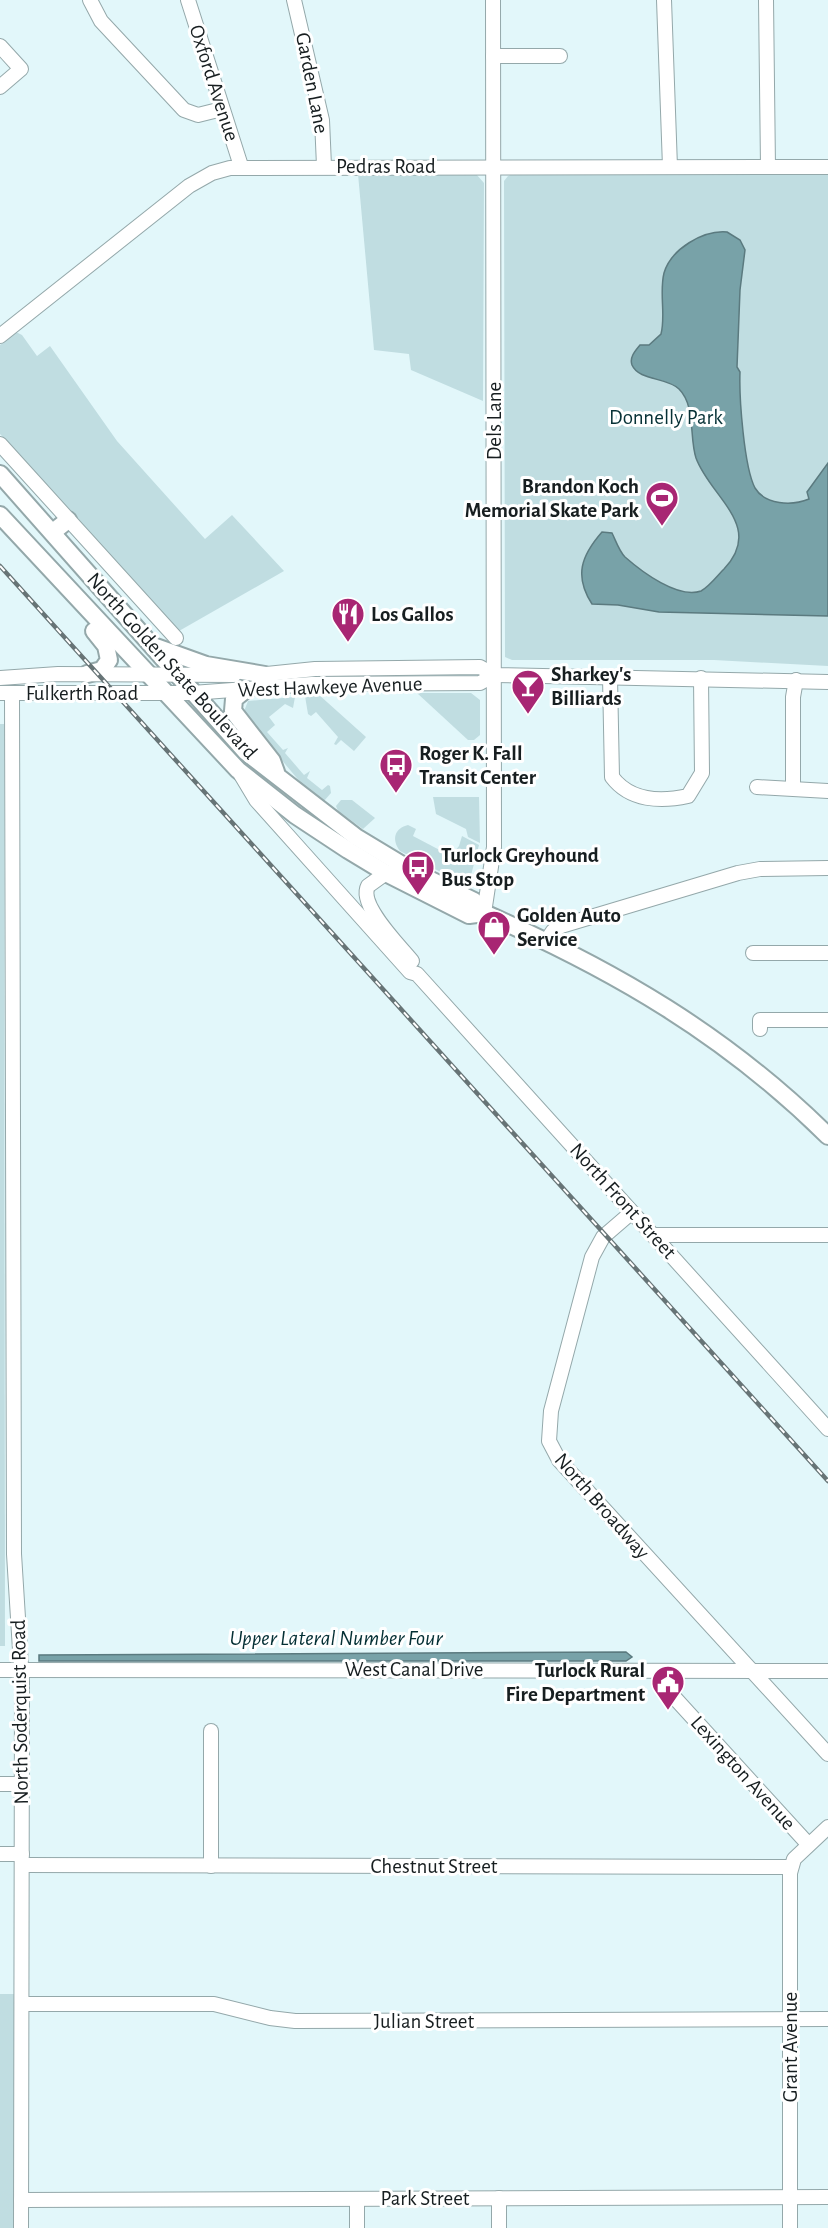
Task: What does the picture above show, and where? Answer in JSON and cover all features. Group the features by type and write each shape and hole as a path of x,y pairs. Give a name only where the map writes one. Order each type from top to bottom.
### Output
{"main road":[{"name":"North Golden State Boulevard","path":"0,474 240,746 356,837 414,872 474,901 484,913 547,940 644,992 707,1033 774,1086 828,1136"},
{"name":"North Golden State Boulevard","path":"0,515 238,770 311,826 386,873 470,915 484,913"},
{"path":"53,532 68,520"},
{"path":"18,534 40,571 106,646 108,663 99,671 87,674"},
{"path":"152,646 206,665 265,675"},
{"path":"244,691 234,699 233,711 273,761 278,775"}],"street":[{"path":"90,0 101,21 184,110 198,115 222,109"},
{"name":"Oxford Avenue","path":"188,0 241,166"},
{"name":"Garden Lane","path":"294,0 322,120 324,166"},
{"name":"Dels Lane","path":"484,913 494,847 493,0"},
{"path":"664,0 669,167"},
{"path":"766,0 768,167"},
{"path":"0,46 21,69 0,87"},
{"path":"494,56 560,56"},
{"name":"Pedras Road","path":"0,336 189,186 212,173 241,166 828,167"},
{"path":"0,444 176,638"},
{"name":"West Hawkeye Avenue","path":"177,675 265,675 315,669 480,667 494,675 828,682"},
{"name":"Fulkerth Road","path":"0,678 87,674 177,675"},
{"name":"West Hawkeye Avenue","path":"164,693 244,691 324,684 480,683 494,675"},
{"path":"610,677 612,777 619,787 633,795 655,799 688,796 702,773 701,678"},
{"path":"793,787 793,697 796,680"},
{"name":"Fulkerth Road","path":"6,693 164,693"},
{"name":"North Soderquist Road","path":"6,693 14,1554 22,1670 21,2228"},
{"name":"North Front Street","path":"238,770 264,808 410,972 417,974 828,1429"},
{"path":"757,787 793,787 801,790 828,791"},
{"path":"547,940 553,931 561,926 710,879 759,869 828,868"},
{"name":"North Front Street","path":"386,873 368,886 366,898 372,910 416,966 417,974"},
{"path":"753,953 828,953"},
{"path":"760,1029 760,1020 828,1020"},
{"name":"North Broadway","path":"632,1212 603,1237 592,1257 551,1411 549,1441 559,1460 828,1755"},
{"path":"653,1235 828,1235"},
{"name":"West Canal Drive","path":"0,1670 828,1671"},
{"name":"Lexington Avenue","path":"659,1672 663,1685 808,1844"},
{"path":"211,1731 211,1866"},
{"path":"0,1784 22,1784"},
{"path":"790,1867 808,1844 828,1827"},
{"name":"Chestnut Street","path":"0,1854 22,1860 211,1866 790,1867"},
{"name":"Grant Avenue","path":"790,1867 790,2228"},
{"name":"Julian Street","path":"22,2004 214,2004 270,2018 295,2021 828,2019"},
{"name":"Park Street","path":"21,2200 828,2197"},
{"path":"499,2198 499,2228"},
{"path":"357,2199 357,2228"}],"green space":[{"path":"358,174 476,174 484,183 483,401 411,370 409,354 374,350"},
{"name":"Donnelly Park","path":"513,174 828,175 828,666 714,660 512,660 505,657 504,181"},
{"path":"16,332 22,335 37,356 50,346 117,441 205,539 232,515 284,571 179,631 0,434 0,345"},
{"path":"417,693 471,693 480,700 480,735 474,740 468,740"},
{"path":"318,694 366,737 354,751 341,740 336,745 334,744 338,737 316,712 311,716 308,714 305,696"},
{"path":"295,697 293,708 285,704 269,717 275,725 267,732 283,750 288,748 285,753 304,775 310,771 307,778 322,790 330,786 331,793 324,801 301,783 243,714 248,701"},
{"path":"0,724 4,724 5,1646 0,1646"},
{"path":"433,797 479,797 480,843 468,837 466,829 436,814"},
{"path":"341,800 352,800 375,818 363,829 338,811 336,806"},
{"path":"408,825 416,829 413,836 451,856 459,846 462,836 479,845 470,879 462,883 400,851 395,838 397,831"},
{"path":"0,1994 14,1994 14,2228 0,2228"}],"shaded area":[{"path":"727,232 740,240 745,250 740,290 737,367 740,372 743,432 751,478 759,494 765,498 772,501 795,503 809,499 807,492 828,463 828,616 659,612 618,605 592,604 583,584 582,566 589,549 602,532 612,533 623,555 641,570 661,583 682,591 692,592 704,589 724,569 735,553 739,539 737,525 696,458 690,413 684,396 674,385 641,374 631,362 633,354 640,345 649,345 661,334 664,273 673,256 698,238 708,234"},
{"path":"626,1652 632,1657 626,1661 39,1661 39,1655"}],"railway":[{"path":"0,566 828,1481"}],"place":[{"name":"Brandon Koch Memorial Skate Park","path":"662,527"},
{"name":"Los Gallos","path":"348,643"},
{"name":"Sharkey's Billiards","path":"528,715"},
{"name":"Roger K. Fall Transit Center","path":"396,794"},
{"name":"Turlock Greyhound Bus Stop","path":"418,896"},
{"name":"Golden Auto Service","path":"494,956"},
{"name":"Turlock Rural Fire Department","path":"668,1711"}],"water label":[{"name":"Upper Lateral Number Four","path":"336,1638"}]}
